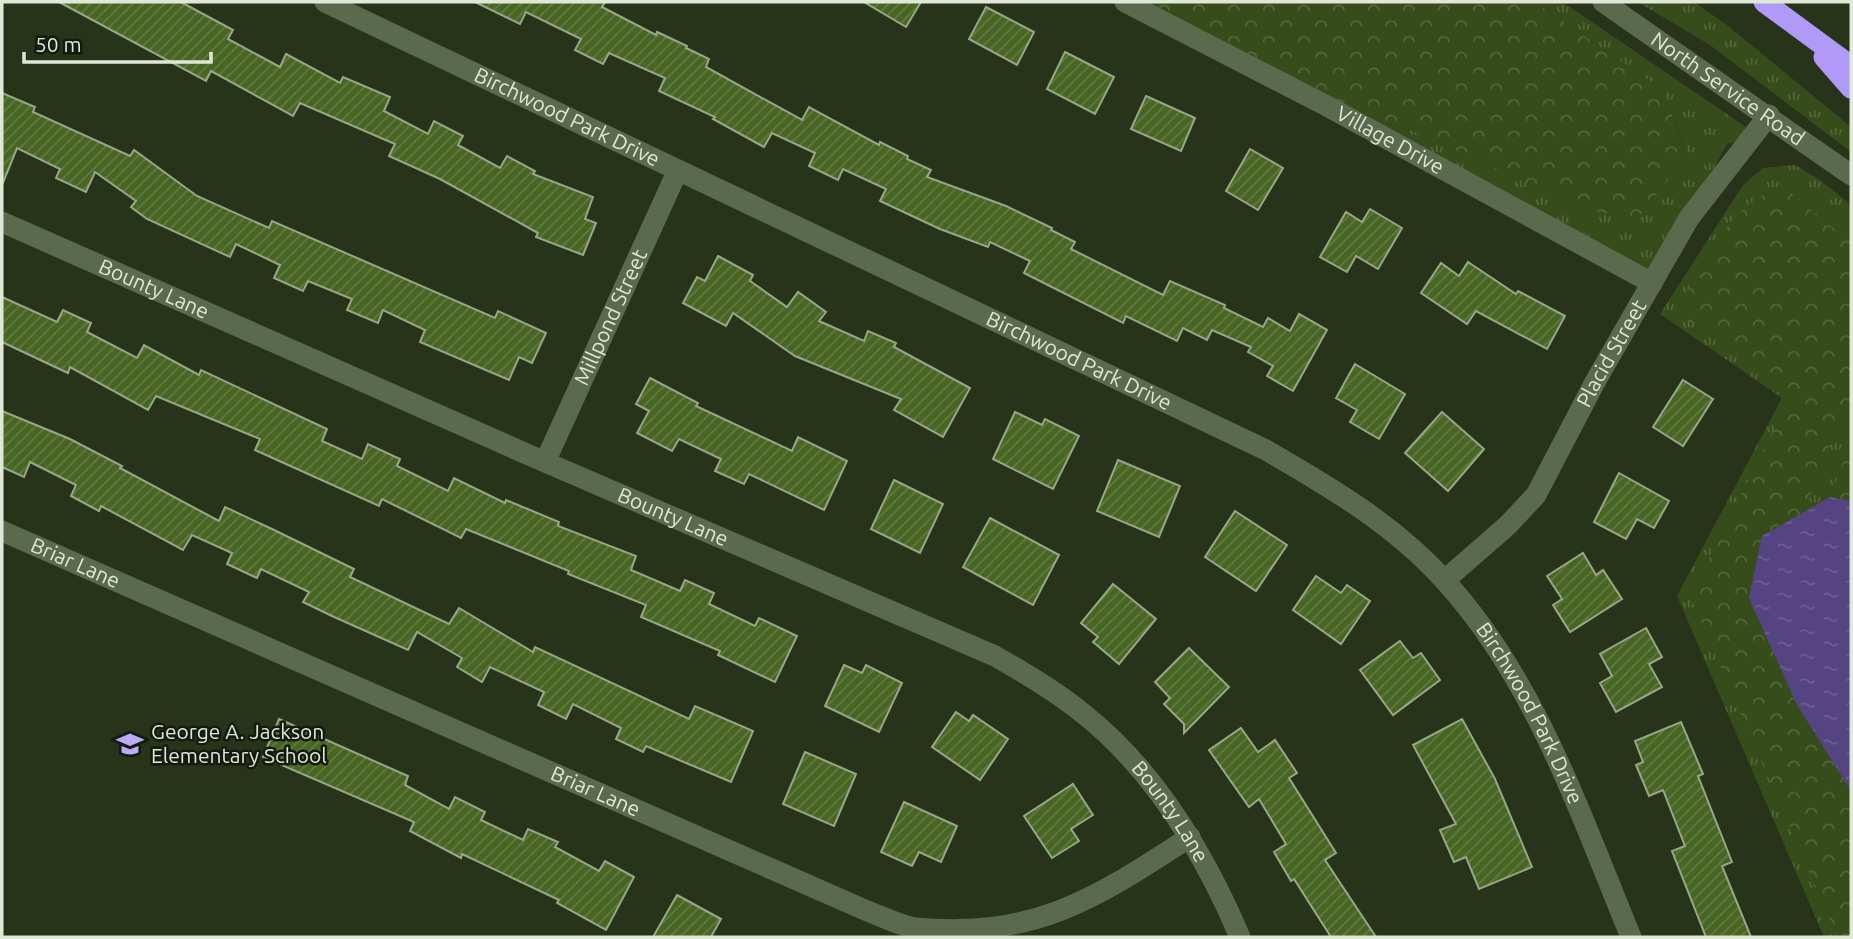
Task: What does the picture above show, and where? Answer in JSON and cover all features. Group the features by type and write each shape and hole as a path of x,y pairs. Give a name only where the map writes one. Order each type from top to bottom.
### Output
{"highway":[{"path":"1764,2 1851,66"},
{"path":"1793,22 1851,88"}],"street":[{"name":"Birchwood Park Drive","path":"325,2 677,172 1266,450 1342,493 1396,535 1445,580 1531,703 1631,937"},
{"name":"Village Drive","path":"1125,2 1325,105 1652,283"},
{"name":"North Service Road","path":"1603,2 1851,175"},
{"name":"Placid Street","path":"1445,580 1508,525 1536,495 1689,218 1769,116"},
{"name":"Millpond Street","path":"545,462 677,172"},
{"name":"Bounty Lane","path":"2,222 545,462 995,656 1048,687 1087,716 1145,776 1190,837 1240,937"},
{"name":"Briar Lane","path":"2,531 865,911 914,928 972,935 1037,926 1079,908 1190,837"}],"green space":[{"path":"1125,2 1535,2 1664,91 1687,156 1637,219 1588,210 1415,132 1325,105"},
{"path":"1535,2 1561,2 1570,7 1759,136 1727,144 1652,283 1325,105 1415,132 1637,219 1687,155 1664,91"},
{"path":"1638,2 1694,2 1727,25 1851,127 1851,152 1710,45"},
{"path":"1795,165 1820,180 1851,205 1851,937 1824,937 1677,596 1782,398 1660,314 1743,185 1763,168"},
{"path":"1786,189 1851,243 1851,421 1836,429 1804,512 1762,536 1749,598 1796,703 1851,791 1851,937 1837,937 1693,603 1702,573 1793,391 1690,322 1683,297 1724,230 1737,215 1751,202 1768,193"},
{"path":"1851,446 1851,501 1830,497 1848,448"}],"water":[{"path":"1830,497 1851,501 1851,791 1796,703 1749,598 1762,536"}],"building":[{"path":"59,2 181,2 233,30 228,39 280,67 286,54 340,83 343,77 390,97 384,111 428,134 434,121 463,136 458,145 500,168 507,156 535,171 533,174 593,197 585,219 596,223 583,255 536,237 538,233 440,179 389,156 395,144 300,103 293,116 211,71 206,81"},
{"path":"475,2 605,2 602,7 656,35 657,32 687,46 686,48 709,59 706,67 802,120 809,107 879,145 880,142 908,156 907,159 931,170 927,177 1006,206 1052,228 1051,230 1075,242 1071,249 1163,295 1170,281 1225,305 1224,308 1263,327 1268,318 1290,331 1299,314 1327,330 1293,391 1267,376 1273,366 1248,352 1251,347 1212,330 1207,340 1183,328 1177,341 1126,316 1123,323 1024,273 1030,261 990,242 988,247 940,229 880,201 886,189 843,169 838,180 809,166 815,153 772,133 764,147 713,119 715,117 659,91 665,78 609,53 603,64 575,50 581,39 526,12 520,24"},
{"path":"864,2 921,2 906,27"},
{"path":"986,7 1034,32 1017,65 969,39"},
{"path":"1065,52 1114,77 1095,114 1047,89"},
{"path":"2,93 35,107 33,112 130,156 134,150 197,196 269,228 272,221 495,318 498,311 546,333 532,363 519,357 509,380 420,342 425,330 383,310 378,323 347,310 352,299 308,281 303,291 274,278 280,265 236,244 230,257 147,219 131,207 136,201 95,172 86,192 56,178 60,169 17,148 2,185"},
{"path":"1146,96 1195,118 1181,151 1131,129"},
{"path":"1250,149 1283,168 1258,210 1226,191"},
{"path":"1370,209 1402,228 1378,269 1356,256 1347,272 1320,257 1346,212 1362,222"},
{"path":"718,256 753,275 750,281 787,307 798,292 826,312 819,321 864,341 868,331 896,343 894,347 970,388 943,437 894,410 901,399 795,356 733,313 726,326 683,303 697,277 705,281"},
{"path":"1468,262 1516,294 1518,291 1565,316 1547,349 1476,311 1467,324 1421,293 1441,263 1459,276"},
{"path":"2,297 57,322 63,310 91,323 87,332 137,358 144,345 199,375 201,370 327,429 322,441 362,459 368,444 400,459 397,466 448,491 454,478 505,503 506,500 559,522 558,526 636,556 631,570 680,591 685,580 714,593 709,604 755,626 759,618 797,636 775,682 718,655 720,651 641,617 646,605 568,574 569,571 466,529 461,538 382,499 379,506 255,450 260,439 156,396 148,410 70,367 68,373 2,342"},
{"path":"1355,364 1405,394 1379,439 1350,422 1357,410 1336,398"},
{"path":"650,378 698,403 696,406 792,451 798,437 847,461 824,510 749,474 744,484 715,471 721,459 679,439 672,451 637,433 649,411 636,404"},
{"path":"1683,380 1713,399 1683,446 1653,427"},
{"path":"2,411 70,439 219,521 225,507 272,529 354,569 350,577 449,624 459,608 533,652 535,647 689,719 695,706 753,731 731,782 646,746 643,752 616,739 621,728 573,704 566,719 538,705 544,692 490,667 482,682 457,667 462,658 417,632 408,650 332,616 303,602 309,592 261,569 257,578 227,564 232,553 192,535 183,550 101,506 99,511 71,496 76,485 30,462 24,477 2,467"},
{"path":"1015,412 1042,425 1045,419 1079,436 1053,489 993,459"},
{"path":"1442,412 1484,449 1448,491 1405,453"},
{"path":"1118,460 1180,486 1159,537 1097,511"},
{"path":"1619,473 1669,501 1654,528 1637,519 1626,539 1594,522"},
{"path":"894,480 943,504 920,553 871,529"},
{"path":"1235,511 1287,545 1256,591 1205,557"},
{"path":"990,518 1059,555 1033,605 963,567"},
{"path":"1583,553 1596,575 1603,570 1622,599 1570,632 1553,605 1562,599 1547,576"},
{"path":"1316,576 1341,593 1347,585 1370,601 1341,644 1293,610"},
{"path":"1113,584 1156,619 1119,664 1093,642 1098,637 1081,623"},
{"path":"1646,628 1662,657 1649,664 1662,687 1616,712 1600,683 1612,676 1600,654"},
{"path":"1400,641 1413,658 1421,653 1440,680 1393,715 1360,670"},
{"path":"1189,648 1229,687 1184,733 1184,724 1164,704 1170,698 1155,682"},
{"path":"844,665 862,673 866,665 902,683 879,732 825,706"},
{"path":"956,712 969,721 973,715 1008,739 980,780 932,747"},
{"path":"279,719 408,776 405,785 449,809 455,797 485,812 481,820 523,840 528,829 558,842 555,847 599,871 605,861 634,877 606,930 557,903 559,900 462,854 461,858 410,831 414,822 263,757"},
{"path":"1462,719 1495,779 1532,867 1479,889 1466,857 1454,862 1440,830 1456,824 1413,745"},
{"path":"1681,722 1703,774 1698,776 1732,862 1722,866 1751,937 1706,937 1672,851 1685,846 1663,790 1649,796 1636,765 1643,762 1635,741"},
{"path":"1241,728 1258,752 1275,740 1297,773 1289,778 1336,853 1325,860 1376,937 1331,937 1294,879 1291,881 1274,852 1286,844 1259,799 1249,807 1209,750"},
{"path":"805,752 856,774 834,826 783,804"},
{"path":"1073,784 1093,815 1071,829 1079,841 1052,858 1024,816"},
{"path":"904,802 957,826 941,862 919,852 912,866 881,852"},
{"path":"677,895 721,919 711,937 653,937"}],"place":[{"name":"George A. Jackson Elementary School","path":"130,744"}]}
